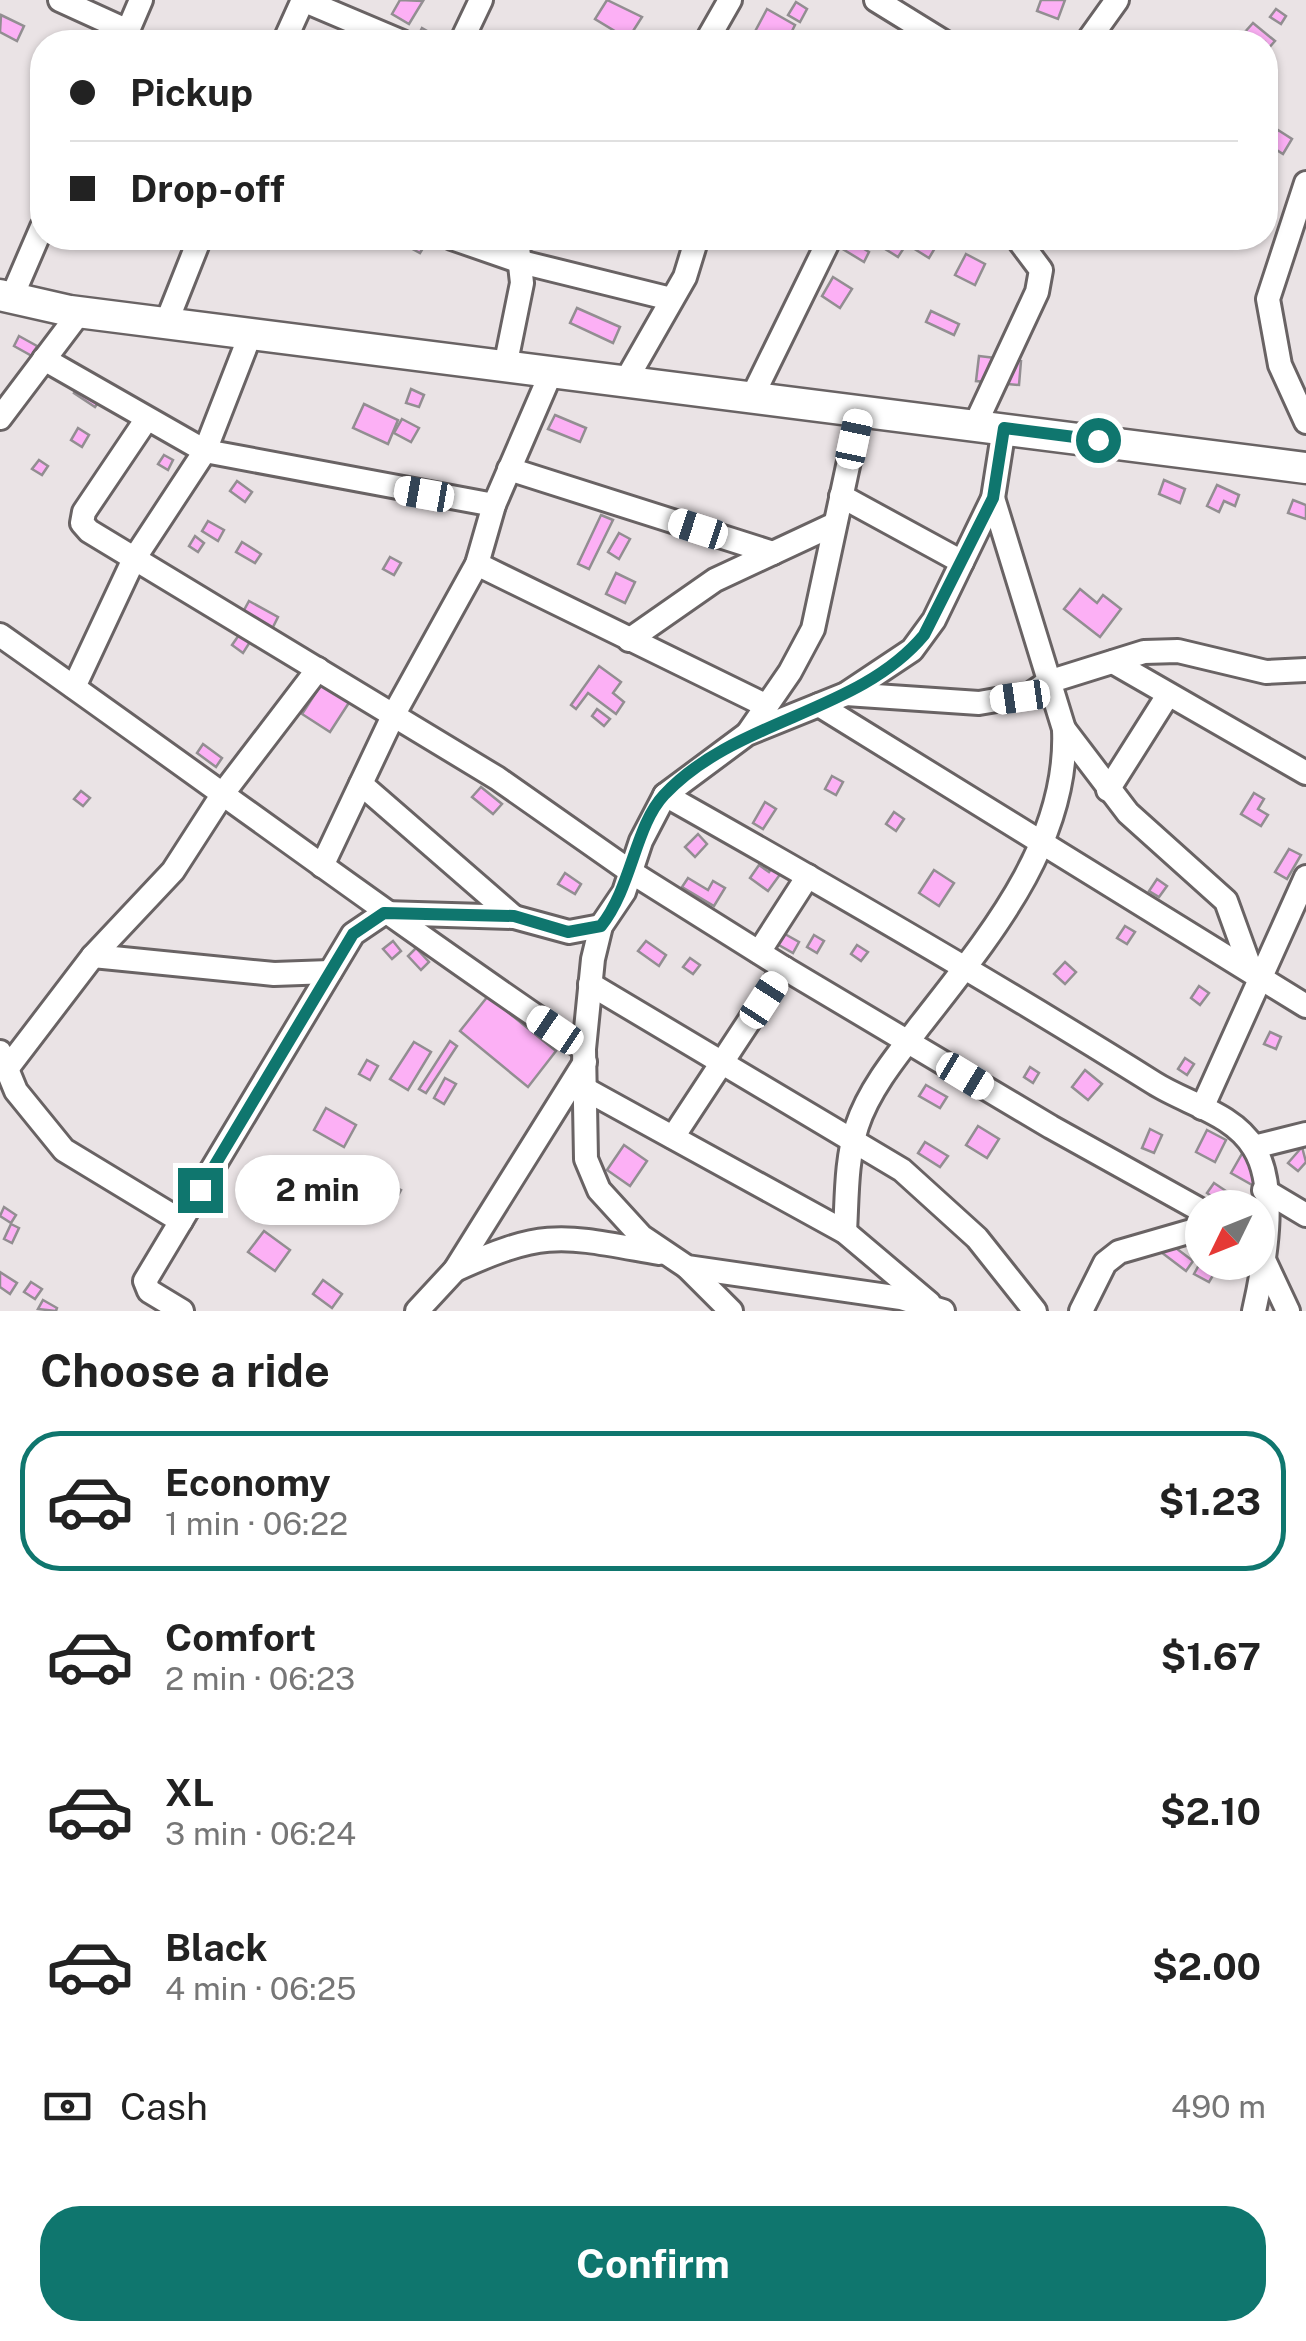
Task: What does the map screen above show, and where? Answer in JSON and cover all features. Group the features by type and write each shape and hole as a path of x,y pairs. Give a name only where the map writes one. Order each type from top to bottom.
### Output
{"street":[{"path":"60,0 113,30"},
{"path":"128,30 142,0"},
{"path":"289,30 303,0 374,30"},
{"path":"467,30 481,0"},
{"path":"713,30 730,0"},
{"path":"876,0 925,30"},
{"path":"1096,30 1116,0"},
{"path":"1278,235 1306,183"},
{"path":"30,250 6,297 80,312 1306,468"},
{"path":"166,321 195,250"},
{"path":"486,250 671,299"},
{"path":"505,367 522,283 519,250"},
{"path":"625,382 690,265 694,250"},
{"path":"752,397 824,250"},
{"path":"845,1232 852,1144 869,1099 1009,906 1042,842 1066,768 1064,729 993,498 990,427 1041,270 1027,250"},
{"path":"1273,250 1268,299 1280,365 1306,422"},
{"path":"0,418 80,312"},
{"path":"74,686 134,559 205,451 251,333"},
{"path":"44,359 205,451 320,476 494,505"},
{"path":"322,866 394,714 477,564 494,505 551,373"},
{"path":"747,734 813,628 860,410"},
{"path":"146,420 84,512 82,523 134,559 497,778 631,872 784,968 1185,1200"},
{"path":"510,469 773,553"},
{"path":"841,496 962,562"},
{"path":"731,1311 677,1260 620,1216 599,1190 586,1158 584,1056 590,984 601,926 624,892 664,795 747,734 846,694 912,650 934,620 993,498"},
{"path":"629,640 715,580 835,524"},
{"path":"477,564 767,706"},
{"path":"0,635 224,792 584,1056"},
{"path":"846,694 979,702 1031,694 1048,682 1144,652 1178,650 1266,672 1306,670"},
{"path":"1113,662 1306,773"},
{"path":"181,1221 64,1150 16,1092 5,1059 93,956 173,872 224,792 318,669"},
{"path":"1108,790 1168,695"},
{"path":"818,706 1306,1006"},
{"path":"1064,729 1108,790 1226,901 1256,973"},
{"path":"360,784 514,916"},
{"path":"664,795 966,966 1177,1098 1226,1120 1254,1147 1265,1170 1264,1190"},
{"path":"759,952 808,876"},
{"path":"1202,1108 1256,973 1303,893"},
{"path":"182,1311 150,1292 145,1280 353,934 384,913 514,916 568,932 601,926"},
{"path":"93,956 274,974 330,972"},
{"path":"673,1137 784,968"},
{"path":"590,984 852,1144 902,1170 977,1238 1035,1311"},
{"path":"417,1311 455,1270 584,1056"},
{"path":"585,1089 845,1232 938,1308"},
{"path":"1254,1147 1306,1134"},
{"path":"1275,1197 1306,1215"},
{"path":"1081,1311 1106,1263 1119,1252 1185,1233"},
{"path":"455,1270 513,1243 566,1236 838,1301 938,1308"},
{"path":"1275,1279 1288,1311"},
{"path":"1254,1311 1258,1280"}],"building":[{"path":"400,0 423,1 409,24 392,14"},
{"path":"607,0 642,17 634,30 613,30 595,19"},
{"path":"1041,0 1065,0 1058,19 1037,11"},
{"path":"796,2 807,9 800,22 788,15"},
{"path":"767,9 795,25 792,30 756,30"},
{"path":"1276,9 1286,16 1281,24 1270,17"},
{"path":"1,15 24,26 17,41 0,32"},
{"path":"1278,130 1292,139 1283,154 1278,151"},
{"path":"844,250 869,252 864,262"},
{"path":"916,250 934,250 929,258"},
{"path":"966,254 985,264 975,285 955,275"},
{"path":"833,277 852,289 840,308 822,296"},
{"path":"577,308 620,327 613,343 570,323"},
{"path":"931,311 959,324 954,335 926,322"},
{"path":"19,336 37,346 32,356 14,346"},
{"path":"979,356 1021,361 1019,385 976,381"},
{"path":"78,386 100,400 95,407 74,393"},
{"path":"411,389 424,395 419,407 406,403"},
{"path":"364,404 398,420 388,444 353,428"},
{"path":"555,415 586,428 580,442 548,429"},
{"path":"402,419 419,428 411,442 394,433"},
{"path":"78,428 89,435 82,447 71,440"},
{"path":"164,455 173,460 168,470 158,464"},
{"path":"39,460 48,466 42,475 32,469"},
{"path":"1164,480 1185,489 1180,503 1159,494"},
{"path":"237,481 252,492 245,502 230,491"},
{"path":"1217,485 1239,495 1235,506 1224,501 1219,512 1207,506"},
{"path":"1293,500 1306,505 1306,519 1288,513"},
{"path":"601,515 613,520 589,569 578,564"},
{"path":"208,521 224,530 218,541 202,531"},
{"path":"619,533 630,539 619,559 608,552"},
{"path":"195,536 204,543 198,552 189,546"},
{"path":"242,542 261,554 255,563 236,552"},
{"path":"390,557 401,563 394,575 383,569"},
{"path":"616,573 635,582 625,603 606,594"},
{"path":"1080,589 1097,603 1103,595 1121,609 1100,637 1064,609"},
{"path":"249,601 278,617 272,629 243,612"},
{"path":"239,635 250,642 243,653 232,645"},
{"path":"599,666 621,682 613,693 624,702 616,714 588,693 576,709 571,705"},
{"path":"324,680 352,698 330,732 302,714"},
{"path":"597,709 610,719 604,726 592,716"},
{"path":"203,744 222,758 216,767 197,753"},
{"path":"832,776 843,782 836,795 825,789"},
{"path":"481,787 502,804 493,814 472,797"},
{"path":"81,791 90,798 83,806 74,799"},
{"path":"1254,793 1264,799 1258,809 1268,815 1261,826 1241,814"},
{"path":"765,802 776,809 763,829 753,823"},
{"path":"894,812 904,819 896,831 886,824"},
{"path":"698,834 707,844 695,857 685,847"},
{"path":"1289,849 1301,855 1287,879 1275,872"},
{"path":"776,862 784,869 768,891 750,878 759,865 769,872"},
{"path":"934,870 954,883 939,906 919,893"},
{"path":"565,873 581,884 575,894 558,884"},
{"path":"688,878 708,890 713,881 725,888 714,906 682,887"},
{"path":"1157,879 1167,886 1159,897 1149,891"},
{"path":"1125,926 1135,932 1127,944 1117,938"},
{"path":"776,929 799,942 793,953 770,940"},
{"path":"814,935 824,941 817,953 807,947"},
{"path":"393,941 401,951 392,959 383,949"},
{"path":"646,941 666,955 659,966 638,951"},
{"path":"857,945 868,952 861,961 851,954"},
{"path":"416,948 429,962 421,970 408,956"},
{"path":"690,958 700,965 693,974 683,967"},
{"path":"1065,962 1076,972 1065,984 1054,974"},
{"path":"1199,986 1209,993 1200,1005 1191,998"},
{"path":"488,996 556,1051 528,1087 460,1031"},
{"path":"1270,1032 1281,1037 1276,1049 1264,1044"},
{"path":"450,1041 457,1046 426,1093 419,1089"},
{"path":"414,1042 431,1052 408,1090 390,1079"},
{"path":"1185,1058 1194,1064 1187,1075 1178,1069"},
{"path":"367,1060 378,1066 370,1080 359,1074"},
{"path":"1030,1067 1039,1073 1033,1083 1024,1077"},
{"path":"1085,1070 1102,1084 1088,1100 1072,1087"},
{"path":"445,1078 456,1084 444,1104 434,1098"},
{"path":"926,1085 947,1097 940,1108 919,1096"},
{"path":"326,1108 356,1125 344,1147 314,1130"},
{"path":"978,1126 999,1139 987,1158 966,1145"},
{"path":"1150,1129 1162,1135 1154,1153 1142,1148"},
{"path":"1207,1130 1226,1140 1215,1162 1196,1152"},
{"path":"925,1142 948,1156 940,1167 918,1153"},
{"path":"624,1145 647,1161 630,1186 607,1170"},
{"path":"1302,1147 1306,1162 1298,1171 1288,1163"},
{"path":"1243,1152 1265,1164 1254,1186 1231,1173"},
{"path":"374,1168 394,1178 391,1185 401,1190 389,1213 359,1198"},
{"path":"4,1207 16,1215 11,1223 0,1216"},
{"path":"11,1224 19,1228 12,1243 4,1239"},
{"path":"264,1231 290,1250 275,1271 248,1252"},
{"path":"1164,1239 1185,1255 1185,1270 1157,1249"},
{"path":"0,1272 17,1283 10,1294 0,1287"},
{"path":"323,1280 342,1294 332,1308 313,1294"},
{"path":"31,1282 42,1289 35,1299 24,1292"},
{"path":"43,1300 57,1308 56,1311 38,1309"}],"route":[{"path":"200,1190 353,934 367,921 384,913 514,916 537,926 568,932 601,926 624,892 664,795 747,734 846,694 912,650 934,620 993,498 1004,428 1098,440"}]}
